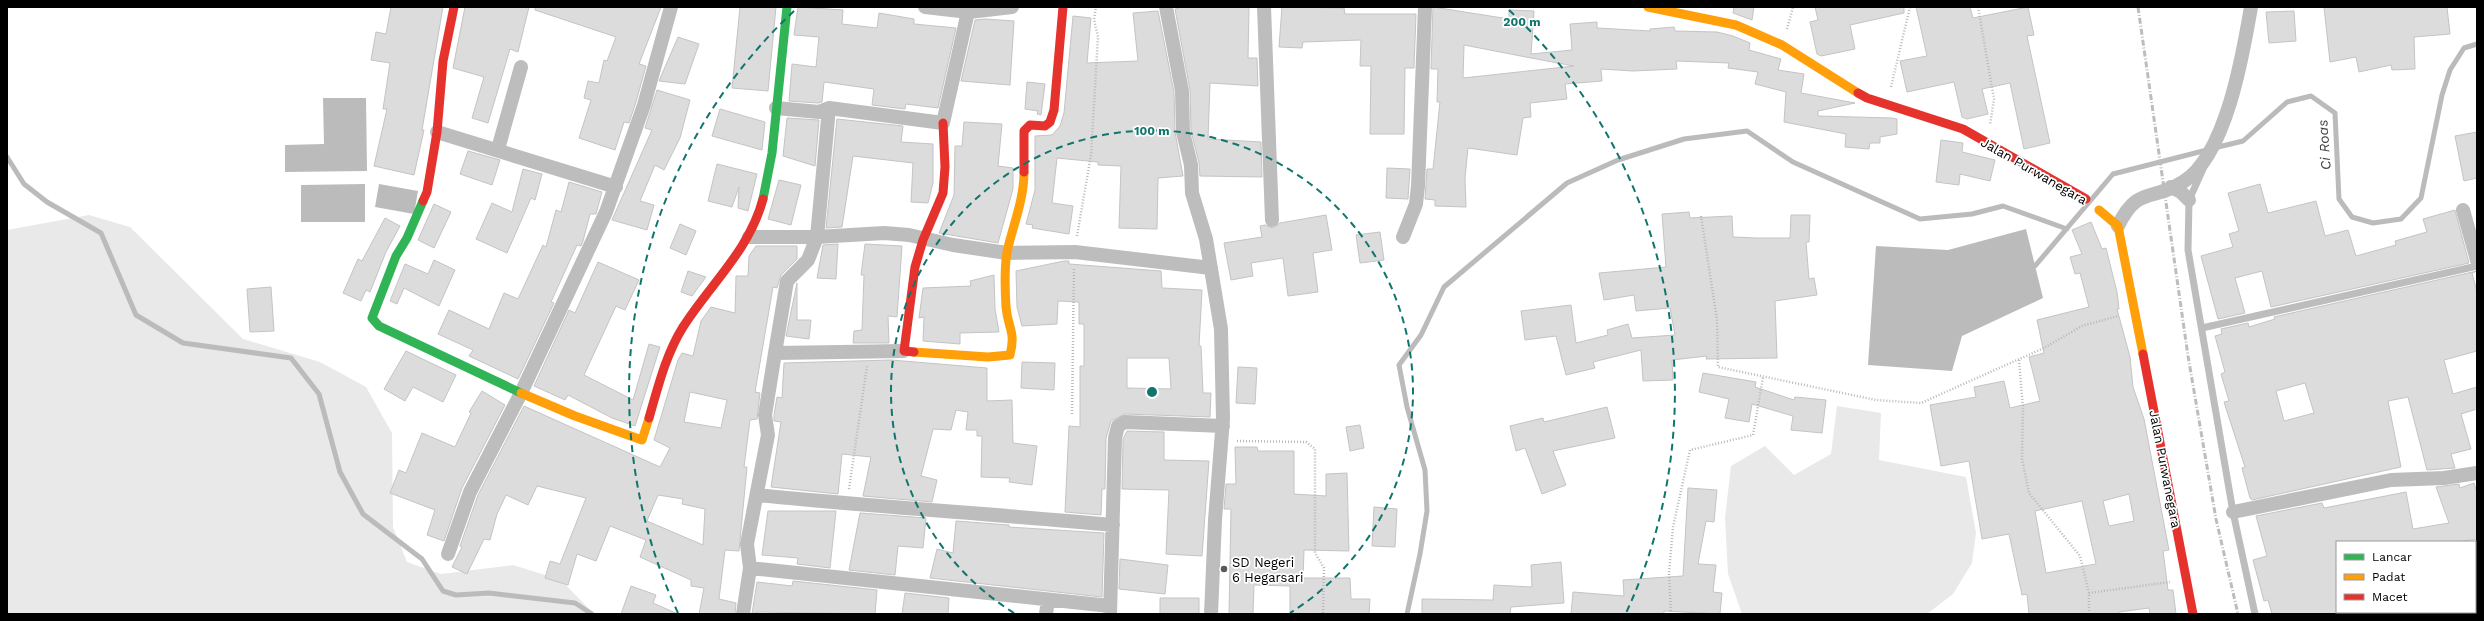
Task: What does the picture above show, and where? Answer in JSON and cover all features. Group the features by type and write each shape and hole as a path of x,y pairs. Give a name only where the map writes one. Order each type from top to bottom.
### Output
{"street":[{"path":"454,7 443,61 437,132 427,192 407,238 396,256 372,318 379,326 521,393 612,431 642,440 668,356 683,327 749,237 764,196 776,108 787,7"},
{"path":"448,554 470,492 521,393 589,251 616,186 644,105 671,7"},
{"path":"925,7 969,10 1012,7"},
{"path":"775,353 904,351 988,357 1010,355 1014,340 1006,308 1005,272 1007,253 1024,190 1024,131 1030,125 1045,126 1050,122 1054,110 1063,7"},
{"path":"1166,7 1182,91 1183,132 1190,165 1192,193 1206,240 1221,329 1222,441 1215,520 1211,614"},
{"path":"1264,7 1272,220"},
{"path":"1403,237 1416,204 1418,186 1425,7"},
{"name":"Jalan Purwanegara","path":"1648,7 1736,25 1782,45 1867,98 1963,129 2086,199 2118,226 2193,614"},
{"path":"2118,226 2126,208 2137,199 2183,182 2206,161 2225,118 2245,45 2251,7"},
{"path":"904,351 916,264 923,240 940,206 943,191 946,160 944,123 969,10"},
{"path":"498,149 521,67"},
{"path":"776,108 819,112 829,108 944,123"},
{"path":"743,614 750,568 747,544 768,435 765,415 787,281 808,260 817,238 829,108"},
{"path":"437,132 498,149 616,186"},
{"path":"2171,187 2181,192 2189,200"},
{"path":"2463,210 2477,260"},
{"path":"749,237 817,238 884,233 909,235 923,240 1007,253 1074,252 1211,268"},
{"path":"750,568 1048,600 1110,610 1115,438 1118,426 1124,422 1222,426"},
{"path":"2233,512 2391,480 2444,478 2477,473"},
{"path":"757,495 847,504 938,509 1113,525"},
{"path":"1046,614 1048,600"}],"lane":[{"path":"2206,161 2189,200 2188,250 2233,512 2255,614"},
{"path":"2202,328 2477,266"}],"path":[{"path":"1072,414 1074,252 1091,155 1098,37 1094,19 1096,7"},
{"path":"1886,105 1910,7"},
{"path":"1978,7 1994,98 1986,142"},
{"path":"1700,216 1717,320 1718,367 1763,377 1876,400 1921,403 2019,360 2082,326 2134,311"},
{"path":"847,504 869,351"},
{"path":"2019,360 2023,408 2022,459 2029,493 2080,556 2089,593 2089,614"},
{"path":"1671,614 1669,573 1673,527 1690,450 1753,435 1763,377"},
{"path":"1222,441 1306,442 1315,448 1315,553 1324,568 1323,614"},
{"path":"2089,593 2186,580"}],"shaded area":[{"path":"323,98 366,98 367,171 285,172 285,145 324,144"},
{"path":"365,184 365,222 301,222 301,185"},
{"path":"379,184 418,191 414,214 375,207"},
{"path":"89,215 130,227 243,339 320,362 366,387 392,433 393,527 407,562 441,574 513,565 561,580 594,614 7,614 7,230"},
{"path":"2026,229 2043,298 1962,336 1952,371 1868,365 1876,246 1948,250"},
{"path":"1837,406 1881,413 1879,460 1966,477 1976,533 1972,563 1953,594 1927,614 1742,614 1728,574 1725,518 1731,466 1765,446 1794,475 1831,454"}],"building":[{"path":"391,7 443,7 422,130 424,130 414,175 374,166 387,109 383,109 390,63 371,60 376,32 386,34"},
{"path":"465,7 529,7 518,52 510,49 488,123 472,118 484,77 453,68"},
{"path":"535,7 661,7 639,64 646,66 636,102 629,123 624,122 615,150 579,138 591,100 584,98 588,81 599,83 604,60 607,61 616,37 535,10"},
{"path":"740,7 776,7 768,91 732,88"},
{"path":"798,7 843,10 842,24 877,28 879,13 914,19 914,24 956,28 938,108 906,104 905,109 872,105 874,89 824,82 822,102 789,101 792,64 816,67 819,37 794,35"},
{"path":"1182,7 1249,7 1248,58 1257,58 1258,86 1210,83 1208,139 1261,142 1262,177 1200,176 1199,163 1191,131 1190,90 1175,9"},
{"path":"1282,7 1344,8 1345,14 1416,14 1414,68 1405,68 1404,134 1370,134 1371,66 1360,66 1361,40 1303,42 1302,48 1279,47"},
{"path":"1433,7 1509,19 1509,10 1534,11 1531,54 1572,50 1570,24 1597,22 1597,28 1650,31 1650,29 1674,27 1675,31 1717,32 1733,36 1750,43 1749,50 1781,59 1778,70 1804,74 1801,93 1855,103 1818,111 1818,116 1897,119 1897,134 1880,137 1880,143 1870,143 1869,149 1845,147 1846,134 1784,122 1786,92 1755,84 1758,72 1728,68 1729,63 1676,61 1677,69 1633,71 1601,69 1602,81 1565,84 1567,99 1530,103 1531,117 1523,118 1517,155 1468,148 1465,178 1466,207 1435,206 1435,200 1425,199 1427,169 1433,169 1440,102 1437,102 1438,69 1431,69","holes":["1464,45 1574,66 1463,78"]},
{"path":"1734,7 1754,7 1752,20 1733,13"},
{"path":"1815,7 1904,7 1904,13 1850,25 1855,49 1821,56 1817,54 1810,22 1818,20"},
{"path":"1916,7 1970,7 1973,18 2028,7 2034,35 2027,36 2050,143 2024,149 2010,83 1982,89 1988,114 1967,119 1962,117 1954,82 1907,92 1900,61 1927,56"},
{"path":"2324,7 2447,7 2450,34 2414,37 2415,69 2392,70 2391,65 2359,72 2356,57 2330,62"},
{"path":"1158,11 1174,92 1175,132 1183,176 1158,178 1157,229 1119,228 1121,166 1098,165 1098,162 1057,158 1052,203 1073,206 1069,234 1032,228 1033,225 1026,224 1035,190 1035,136 1052,135 1060,126 1064,113 1073,16 1091,18 1087,63 1138,61 1133,13"},
{"path":"2294,11 2296,41 2269,43 2266,12"},
{"path":"985,19 1014,21 1010,85 961,81 975,20"},
{"path":"678,37 699,44 685,84 659,81"},
{"path":"1027,82 1045,84 1041,115 1037,114 1038,111 1025,109"},
{"path":"657,90 690,100 680,138 664,170 655,165 640,201 654,205 647,230 612,220 652,130 645,128"},
{"path":"720,109 765,122 762,150 712,136"},
{"path":"787,118 819,120 815,166 783,156"},
{"path":"837,119 903,126 901,142 933,144 933,183 928,203 911,202 913,163 853,156 842,227 826,228"},
{"path":"964,122 1002,124 998,166 1013,168 1013,189 998,243 939,233 954,195 955,146 962,146"},
{"path":"2477,132 2477,178 2464,181 2455,136"},
{"path":"1941,140 1963,143 1962,152 1995,160 1990,181 1960,174 1959,185 1936,182"},
{"path":"468,151 500,160 492,185 460,174"},
{"path":"717,164 757,174 748,211 738,208 739,187 732,207 708,201"},
{"path":"1387,168 1410,169 1408,199 1386,198"},
{"path":"523,169 542,174 535,200 531,198 507,253 476,239 492,203 512,212"},
{"path":"779,180 801,185 791,225 768,219"},
{"path":"569,182 602,192 596,214 590,214 581,246 577,245 551,302 554,303 518,379 469,356 473,350 438,334 449,310 489,329 504,293 518,299 543,245 546,247 556,210 561,212"},
{"path":"2260,184 2268,213 2316,201 2325,236 2348,230 2356,256 2396,245 2395,241 2427,232 2423,219 2455,210 2469,263 2271,307 2262,271 2235,278 2245,313 2218,319 2201,256 2233,247 2229,234 2239,231 2228,193"},
{"path":"434,204 451,212 434,248 418,240"},
{"path":"1689,212 1690,218 1732,216 1733,237 1756,238 1790,238 1791,215 1810,215 1809,242 1806,242 1809,279 1814,278 1817,295 1775,301 1777,358 1706,359 1707,356 1672,360 1673,380 1643,381 1641,350 1593,362 1595,368 1566,375 1556,336 1525,340 1521,311 1571,305 1576,343 1608,335 1607,330 1628,324 1632,338 1675,335 1670,308 1636,311 1634,295 1604,300 1599,273 1666,267 1662,214"},
{"path":"1326,215 1332,250 1313,253 1318,292 1288,296 1283,258 1251,263 1253,276 1231,280 1224,243 1262,237 1260,226 1265,225 1273,228 1280,223"},
{"path":"385,218 400,226 386,252 370,292 366,290 361,301 343,293 358,259 362,261"},
{"path":"2091,222 2102,249 2106,248 2117,292 2119,309 2117,309 2130,357 2133,387 2144,419 2169,550 2163,551 2168,590 2173,590 2176,614 2150,614 2149,608 2119,612 2119,614 2029,614 2027,594 2022,595 2009,534 1982,539 1969,461 1941,466 1930,405 1976,397 1974,387 2004,381 2010,408 2040,401 2029,357 2044,353 2037,320 2089,307 2080,273 2075,274 2070,257 2082,254 2072,230","holes":["2129,494 2134,521 2109,526 2103,501","2082,501 2096,564 2046,573 2035,511"]},
{"path":"680,224 696,231 686,255 670,248"},
{"path":"1380,232 1384,260 1360,263 1356,235"},
{"path":"838,244 836,279 817,278 823,245"},
{"path":"865,244 902,246 897,317 888,316 889,343 853,343 854,331 862,330 864,275 861,275"},
{"path":"756,246 797,246 797,259 781,275 777,288 773,287 755,392 760,393 757,419 750,420 744,467 747,467 739,551 725,550 719,599 736,603 735,614 699,614 704,588 691,586 691,580 640,557 646,540 610,526 596,561 577,554 568,585 545,578 550,561 560,564 586,498 537,486 528,505 506,495 497,514 490,540 484,539 467,574 452,567 462,547 460,546 478,495 524,406 660,467 670,448 654,440 678,360 682,353 693,356 701,321 711,307 735,313 736,276 748,276 749,256","holes":["690,392 727,400 721,428 684,422","658,495 683,499 682,504 705,509 703,545 647,521"]},
{"path":"434,260 455,270 439,306 404,288 397,304 390,301 405,264 428,274"},
{"path":"1069,261 1069,264 1161,271 1162,288 1202,290 1199,346 1201,346 1203,393 1211,393 1210,417 1125,414 1111,421 1106,438 1105,489 1102,489 1101,515 1065,512 1069,426 1080,427 1080,366 1084,366 1084,324 1079,324 1079,302 1058,301 1057,324 1022,326 1017,307 1016,271","holes":["1127,358 1169,358 1171,389 1127,388"]},
{"path":"598,262 639,280 625,310 616,306 584,375 633,400 649,344 660,347 635,426 612,418 568,395 565,400 534,386 569,310 575,313"},
{"path":"688,271 706,277 692,296 681,292"},
{"path":"2477,271 2472,273 2477,292 2477,351 2444,360 2453,394 2477,387 2477,409 2461,414 2471,449 2451,454 2455,468 2427,470 2408,397 2388,401 2401,467 2252,500 2250,498 2242,468 2245,467 2224,402 2229,401 2221,374 2225,372 2215,336 2222,334 2221,329 2248,323 2249,327 2275,319 2274,317","holes":["2305,383 2314,413 2284,421 2276,391"]},
{"path":"994,275 995,309 999,332 960,333 960,344 923,341 924,317 919,318 923,288 971,286 970,281"},
{"path":"797,283 797,320 811,320 809,339 786,336"},
{"path":"271,287 274,331 250,332 247,289"},
{"path":"406,351 456,375 443,402 413,387 405,401 384,389"},
{"path":"891,360 987,368 987,401 1012,400 1013,443 1037,446 1032,485 1009,482 1010,478 981,477 982,436 977,436 977,430 966,430 968,412 956,410 951,430 933,429 921,476 937,480 932,502 863,496 871,457 842,454 838,494 771,487 781,422 774,421 774,415 777,397 782,398 784,363"},
{"path":"1022,362 1055,363 1054,390 1021,388"},
{"path":"1238,367 1257,368 1255,404 1236,403"},
{"path":"1703,373 1756,382 1755,387 1794,400 1795,397 1826,400 1822,433 1791,430 1793,416 1752,404 1749,422 1725,418 1729,399 1699,392"},
{"path":"482,391 505,405 462,488 444,541 427,535 435,510 390,493 399,470 406,473 422,433 455,447 471,413 469,412"},
{"path":"1607,407 1615,438 1553,451 1566,485 1542,494 1525,448 1516,451 1510,426 1543,418 1544,422"},
{"path":"1360,425 1364,448 1350,451 1346,427"},
{"path":"1127,431 1164,432 1164,460 1209,461 1202,556 1166,554 1169,490 1122,489 1123,439"},
{"path":"1235,447 1257,447 1258,451 1294,451 1294,494 1326,496 1326,474 1347,473 1349,551 1304,550 1303,578 1350,578 1351,599 1370,599 1369,614 1290,614 1290,586 1254,585 1253,614 1229,614 1231,509 1224,509 1226,484 1236,484"},
{"path":"2474,483 2477,493 2477,539 2464,541 2336,541 2337,614 2272,614 2268,600 2264,601 2253,560 2267,556 2256,516 2322,503 2324,508 2406,492 2413,529 2449,523 2436,487 2459,484 2460,488"},
{"path":"1688,488 1717,490 1714,522 1706,521 1698,564 1716,565 1713,592 1722,593 1720,614 1664,611 1664,614 1571,614 1573,592 1624,596 1623,580 1683,576"},
{"path":"1374,507 1397,509 1395,547 1372,546"},
{"path":"768,511 836,511 830,568 797,564 798,558 762,555"},
{"path":"860,513 926,518 923,548 898,546 895,575 849,570"},
{"path":"956,521 1009,525 1009,527 1104,533 1102,597 930,578 937,549 953,553"},
{"path":"1120,559 1168,565 1165,594 1119,589"},
{"path":"1561,562 1564,603 1511,607 1510,614 1422,614 1422,599 1493,600 1494,585 1532,587 1531,565"},
{"path":"793,581 877,590 875,614 759,612 752,614 757,582 792,586"},
{"path":"631,586 656,595 653,603 678,614 621,614"},
{"path":"905,593 949,598 948,614 902,614"},
{"path":"1160,598 1199,598 1199,614 1160,614"}],"waterway":[{"name":"Ci Roas","path":"2214,148 2243,141 2287,102 2311,96 2335,113 2339,199 2352,217 2373,223 2401,219 2421,198 2442,95 2450,70 2464,48 2477,44"},
{"path":"1407,614 1420,554 1427,511 1425,470 1407,407 1399,365 1421,335 1444,287 1567,183 1618,160 1684,139 1747,131 1793,162 1920,219 1972,214 2003,206 2067,229"},
{"name":"Ci Roas","path":"2035,266 2113,174 2207,150"},
{"path":"7,157 24,184 47,202 101,233 136,315 183,343 291,358 319,394 340,472 363,514 422,559 443,591 456,595 489,593 575,603 592,614"}],"railway":[{"path":"2138,7 2188,356 2216,519 2238,614"}],"traffic: fast":[{"path":"763,199 772,153 787,7"},
{"path":"423,201 407,238 396,256 372,318 379,326 521,393"}],"traffic: slow":[{"path":"1648,7 1736,25 1782,45 1858,93"},
{"path":"914,352 988,357 1010,355 1012,335 1006,307 1005,266 1007,252 1022,193 1024,172"},
{"path":"2099,210 2118,226 2143,354"},
{"path":"521,393 575,416 642,440 649,418"}],"traffic: jam":[{"path":"423,201 427,192 437,132 443,61 454,7"},
{"path":"1024,172 1024,131 1030,125 1045,126 1050,122 1054,110 1063,7"},
{"path":"1858,93 1867,98 1963,129 2086,199"},
{"path":"914,352 904,351 915,267 923,240 943,193 945,167 943,123"},
{"path":"649,418 663,371 677,337 749,235 757,218 763,199"},
{"path":"2143,354 2193,614"}],"place":[{"name":"SD Negeri 6 Hegarsari","path":"1224,569"}]}
